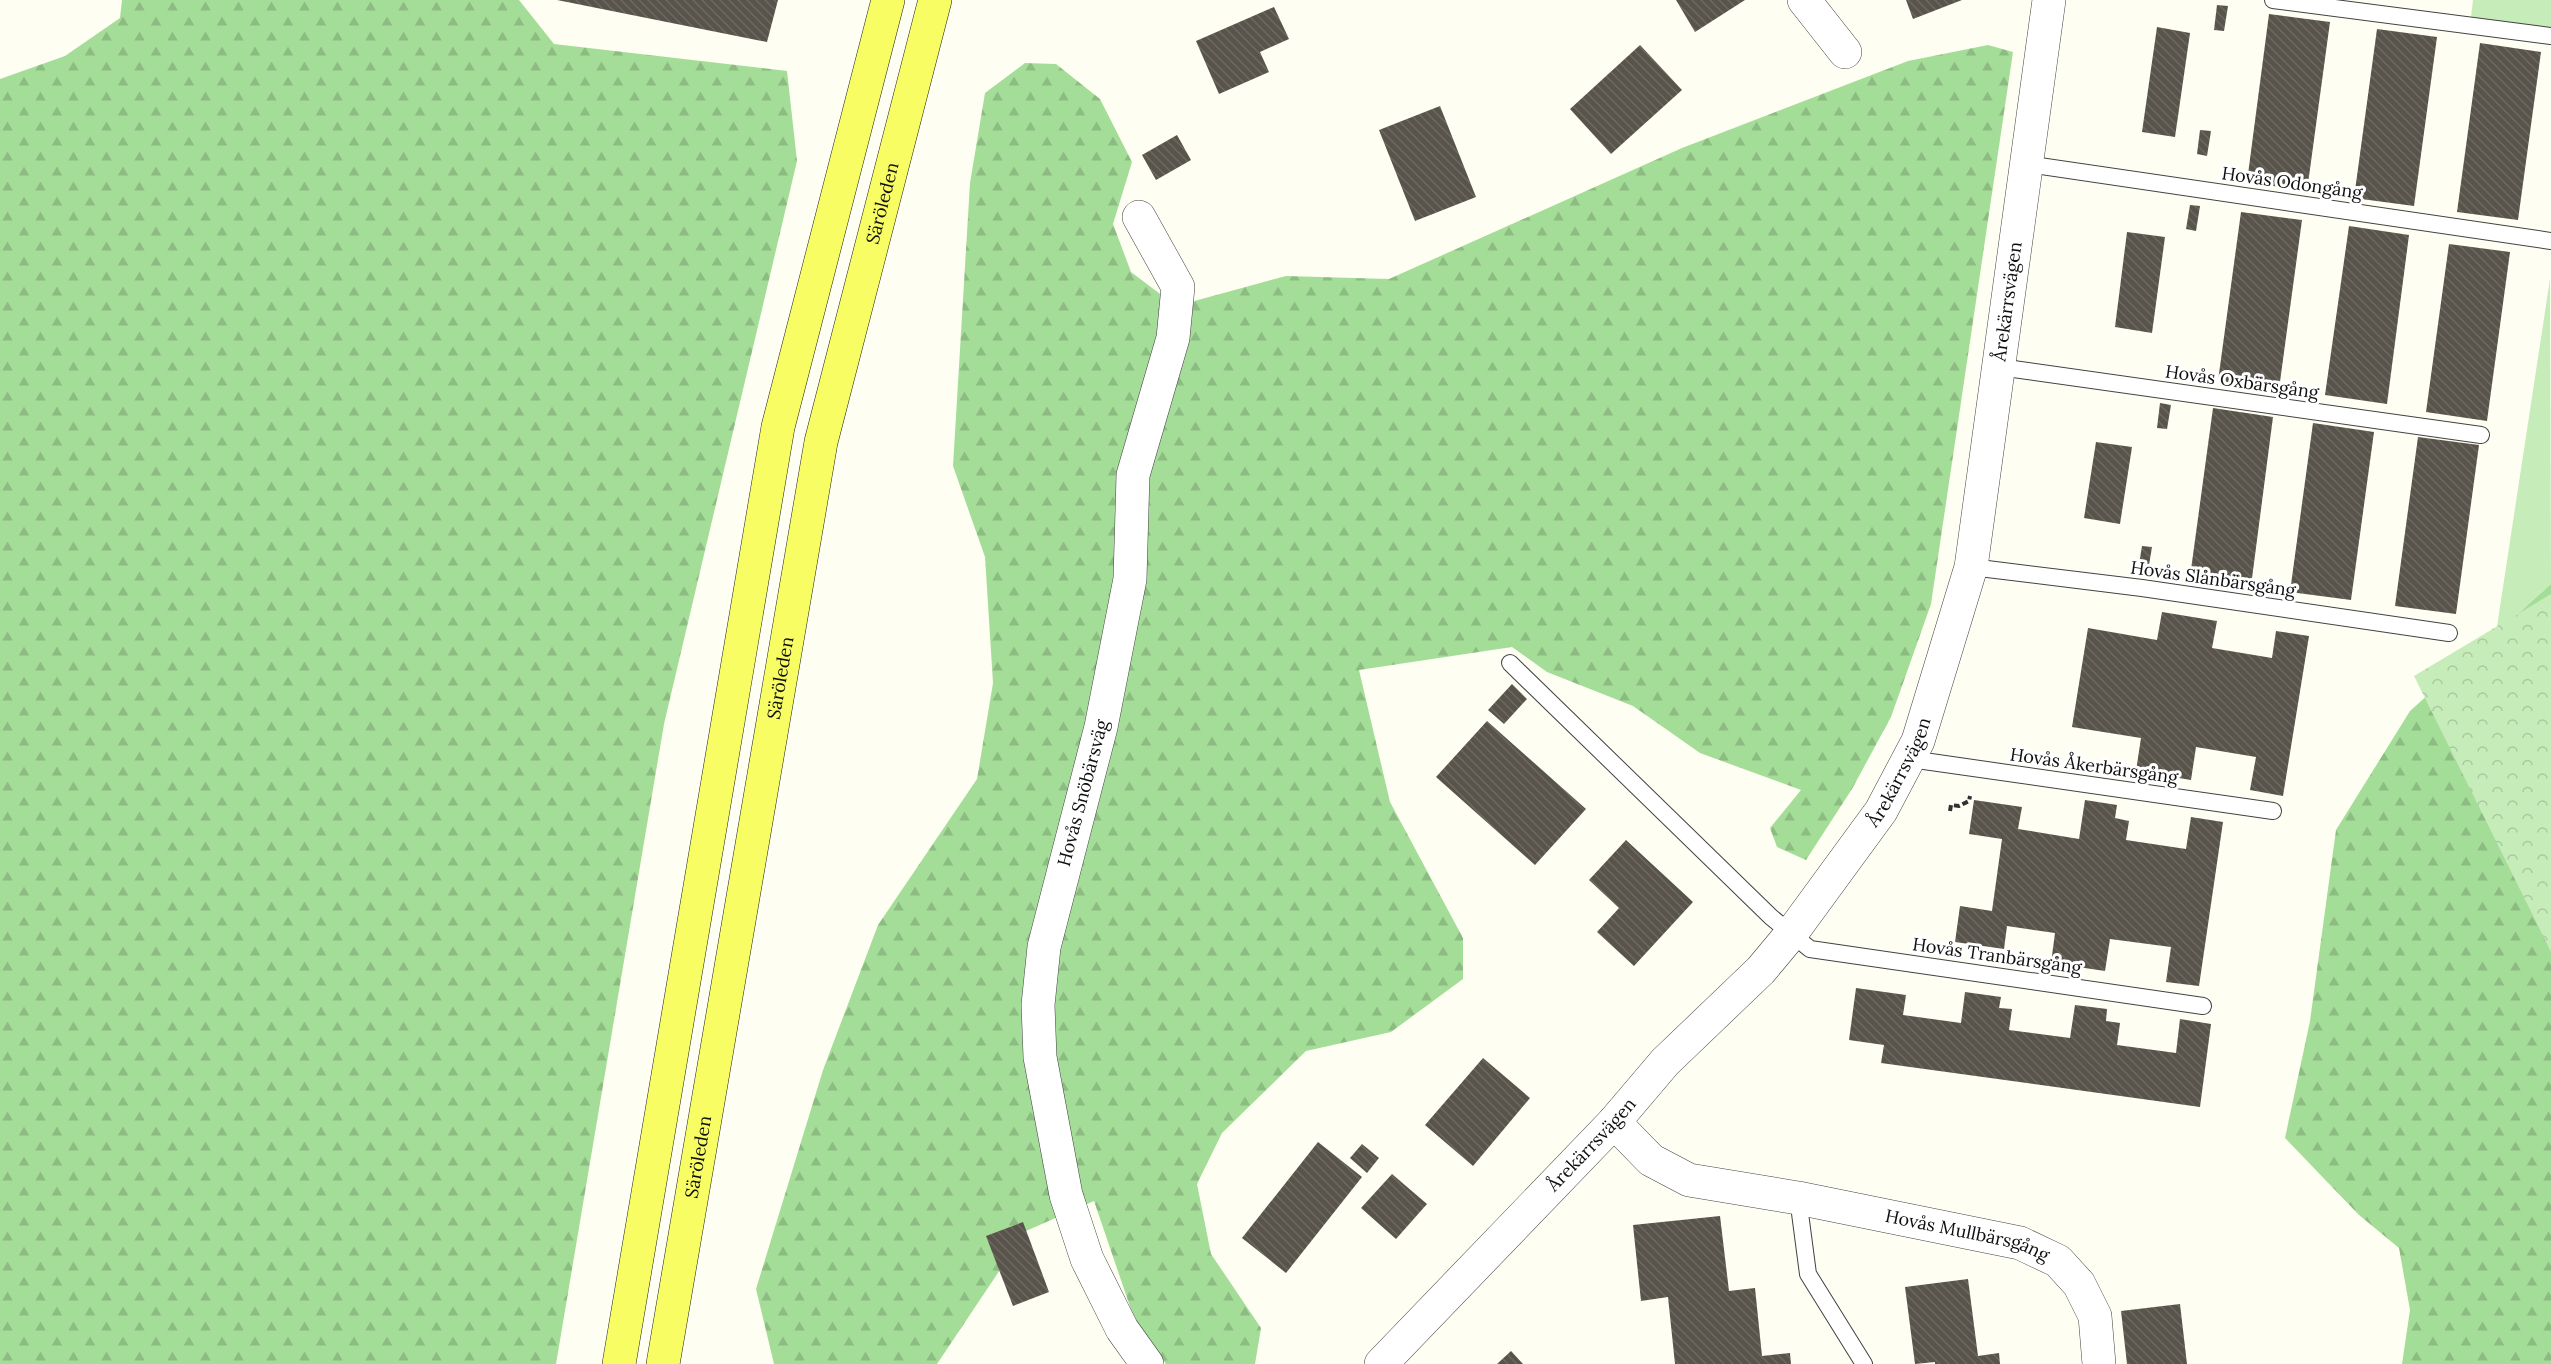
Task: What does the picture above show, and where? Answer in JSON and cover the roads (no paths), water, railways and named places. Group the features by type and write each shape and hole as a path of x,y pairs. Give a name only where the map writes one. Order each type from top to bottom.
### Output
{"main road":[{"path":"619,1364 778,427 888,0"},
{"name":"Säröleden","path":"663,1364 821,442 935,0"}],"street":[{"path":"1804,0 1845,52"},
{"name":"Årekärrsvägen","path":"1381,1364 1614,1122 1665,1062 1761,970 1791,934 1881,811 1910,759 1918,741 1971,567 2049,0"},
{"name":"Hovås Snöbärsväg","path":"1139,217 1178,287 1173,338 1133,475 1130,579 1101,727 1044,947 1038,1005 1040,1057 1066,1195 1087,1259 1122,1329 1147,1364"},
{"name":"Hovås Mullbärsgång","path":"1614,1122 1651,1160 1689,1180 1798,1197 2020,1243 2058,1261 2079,1284 2095,1316 2099,1364"}],"lane":[{"path":"2273,0 2551,36"},
{"name":"Hovås Odongång","path":"2026,164 2551,241"},
{"name":"Hovås Oxbärsgång","path":"1999,367 2481,435"},
{"name":"Hovås Slånbärsgång","path":"1971,567 2142,588 2449,633"},
{"name":"Hovås Tranbärsgång","path":"1510,663 1727,875 1810,949 2202,1006"},
{"name":"Hovås Åkerbärsgång","path":"1910,759 2273,812"},
{"path":"1798,1197 1808,1274 1864,1364"}]}
